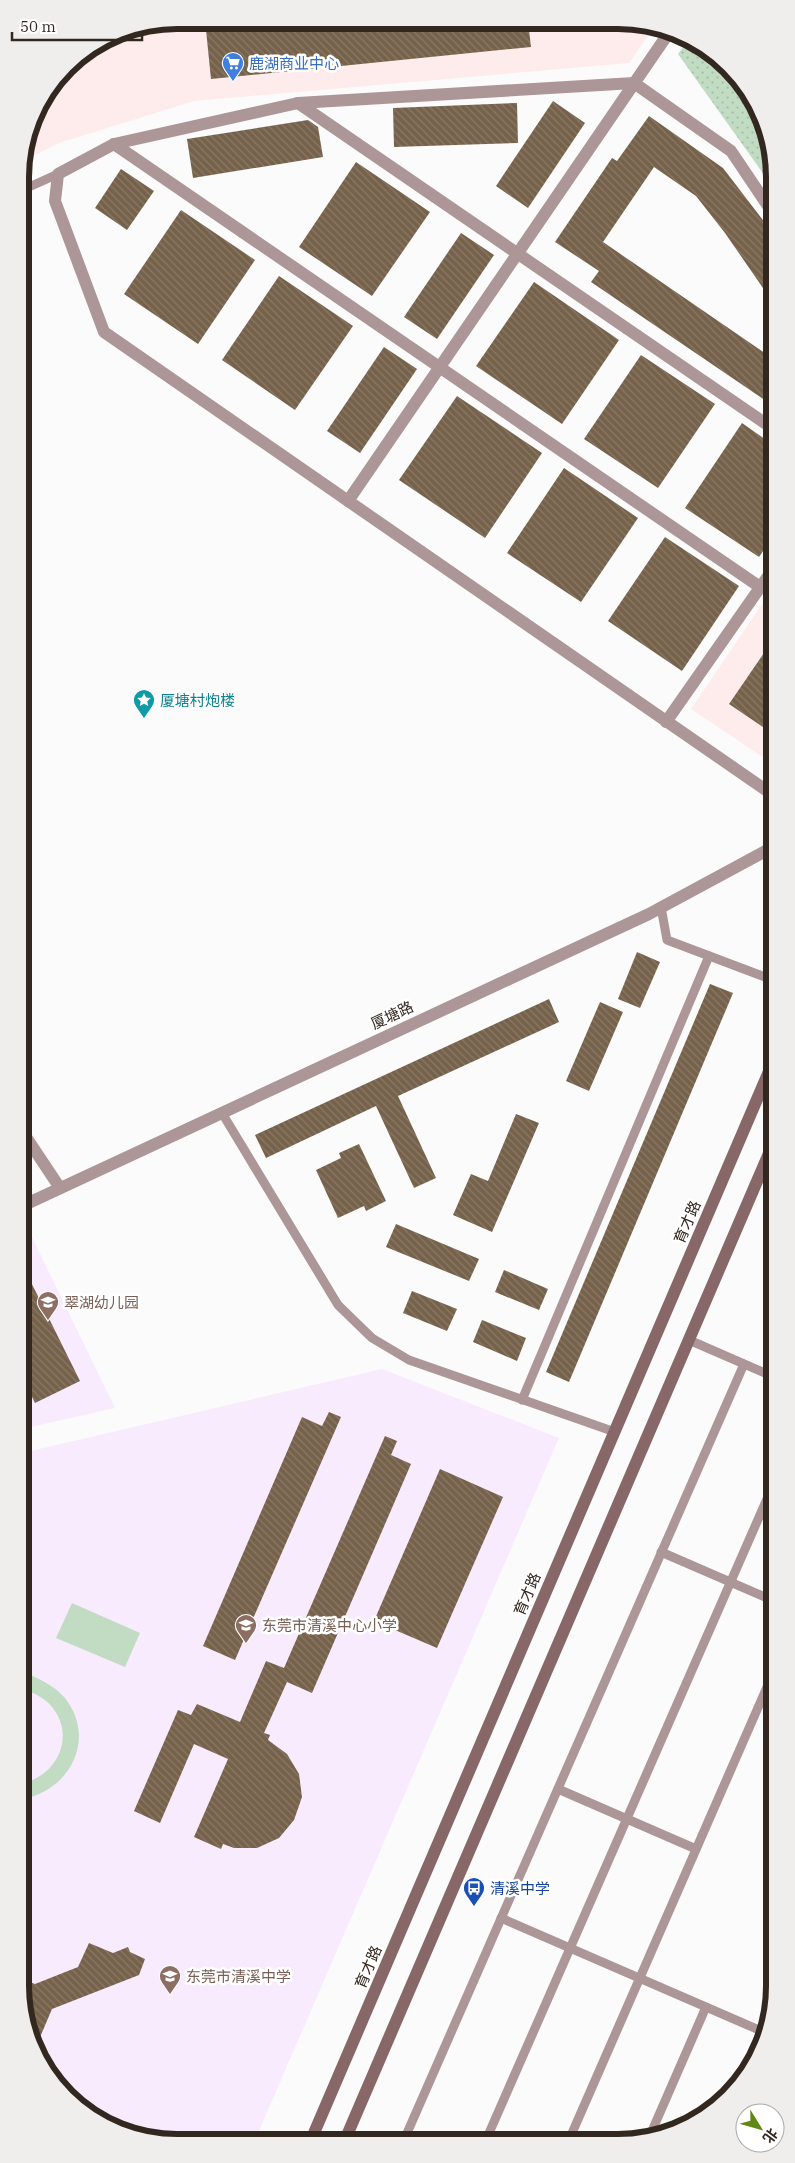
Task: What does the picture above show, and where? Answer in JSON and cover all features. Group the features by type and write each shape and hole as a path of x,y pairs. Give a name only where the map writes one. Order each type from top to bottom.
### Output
{"main road":[{"name":"育才路","path":"314,2134 766,1078"},
{"path":"348,2134 766,1160"}],"street":[{"path":"348,501 666,37"},
{"path":"766,203 731,151 634,82 298,102 114,144 58,174 55,201 104,332 766,790"},
{"path":"298,102 766,424"},
{"path":"114,144 760,587"},
{"path":"666,722 766,579"},
{"name":"厦塘路","path":"29,1203 662,907 766,851"},
{"path":"29,1142 60,1188"}],"lane":[{"path":"29,187 58,174"},
{"path":"662,907 667,940 766,977"},
{"path":"522,1400 709,956"},
{"path":"222,1113 338,1305 372,1338 409,1360 614,1432"},
{"path":"689,1340 766,1374"},
{"path":"407,2134 744,1364"},
{"path":"489,2134 766,1501"},
{"path":"662,1552 766,1598"},
{"path":"572,2134 766,1689"},
{"path":"558,1789 696,1849"},
{"path":"501,1918 759,2030"},
{"path":"652,2130 706,2007"}],"shaded area":[{"name":"鹿湖商业中心","path":"167,29 628,29 651,33 629,63 194,101 62,142 30,157 34,138 44,111 59,86 86,59 102,49 120,40 147,32"},
{"path":"766,598 766,759 691,709"},
{"name":"翠湖幼儿园","path":"29,1231 115,1408 29,1427"},
{"name":"东莞市清溪中心小学","path":"382,1369 559,1438 258,2134 157,2133 120,2123 86,2104 72,2091 54,2069 44,2052 37,2034 29,1996 29,1451"}],"green space":[{"path":"685,45 692,49 709,59 736,86 755,120 761,138 765,157 766,178 678,54"},
{"path":"72,1603 140,1633 125,1667 56,1638"},
{"path":"29,1675 46,1682 56,1689 65,1698 74,1714 79,1730 78,1746 74,1760 65,1774 54,1785 40,1794 29,1797 29,1781 45,1772 53,1764 62,1742 59,1718 46,1701 29,1691"}],"building":[{"path":"206,29 529,29 531,47 211,79"},
{"path":"553,101 585,123 528,208 496,186"},
{"path":"517,103 518,143 394,147 393,108"},
{"path":"649,116 723,168 766,224 766,292 725,233 696,196 654,167 603,242 766,354 766,401 591,282 599,271 555,242 612,158 617,161"},
{"path":"308,120 318,127 323,157 193,178 187,139"},
{"path":"356,162 430,212 372,296 299,247"},
{"path":"121,169 154,191 127,230 95,208"},
{"path":"181,210 255,260 198,344 124,294"},
{"path":"461,233 494,255 437,339 404,317"},
{"path":"279,276 353,326 295,410 222,360"},
{"path":"534,282 619,340 562,424 476,366"},
{"path":"384,347 417,369 360,453 327,431"},
{"path":"641,355 715,404 658,488 584,439"},
{"path":"457,396 542,453 485,538 399,480"},
{"path":"742,423 766,440 766,547 759,557 685,508"},
{"path":"564,468 638,518 581,602 507,553"},
{"path":"665,537 739,586 682,671 608,621"},
{"path":"766,650 766,729 729,704"},
{"path":"637,952 660,962 640,1008 618,999"},
{"path":"710,984 733,993 569,1382 546,1372"},
{"path":"549,999 559,1022 398,1096 436,1178 414,1188 376,1106 266,1158 255,1135"},
{"path":"600,1002 623,1012 589,1091 566,1081"},
{"path":"516,1114 539,1123 492,1232 453,1215 471,1174 488,1181"},
{"path":"359,1144 386,1201 366,1211 364,1206 338,1218 316,1170 341,1158 339,1153"},
{"path":"396,1224 479,1259 469,1281 386,1247"},
{"path":"504,1270 548,1289 539,1310 495,1292"},
{"path":"29,1278 80,1381 35,1403 29,1391"},
{"path":"412,1291 457,1309 447,1331 403,1313"},
{"path":"482,1320 526,1338 517,1361 473,1342"},
{"path":"329,1412 341,1417 235,1660 203,1646 302,1417 322,1426"},
{"path":"385,1436 397,1441 391,1455 411,1464 312,1693 287,1682 264,1733 270,1735 268,1740 287,1754 299,1774 302,1797 294,1820 279,1838 257,1848 234,1848 223,1844 221,1849 194,1837 228,1759 194,1744 160,1823 134,1811 178,1710 191,1715 197,1704 240,1722 266,1661 284,1668"},
{"path":"440,1469 503,1497 437,1648 374,1621"},
{"path":"89,1943 113,1953 128,1947 130,1952 145,1959 139,1975 52,2009 39,2039 32,2016 29,1982 35,1984 78,1967"}],"place":[{"name":"鹿湖商业中心","path":"233,82"},
{"name":"厦塘村炮楼","path":"144,719"},
{"name":"翠湖幼儿园","path":"48,1321"},
{"name":"东莞市清溪中心小学","path":"246,1644"},
{"name":"清溪中学","path":"474,1907"},
{"name":"东莞市清溪中学","path":"170,1995"}]}
